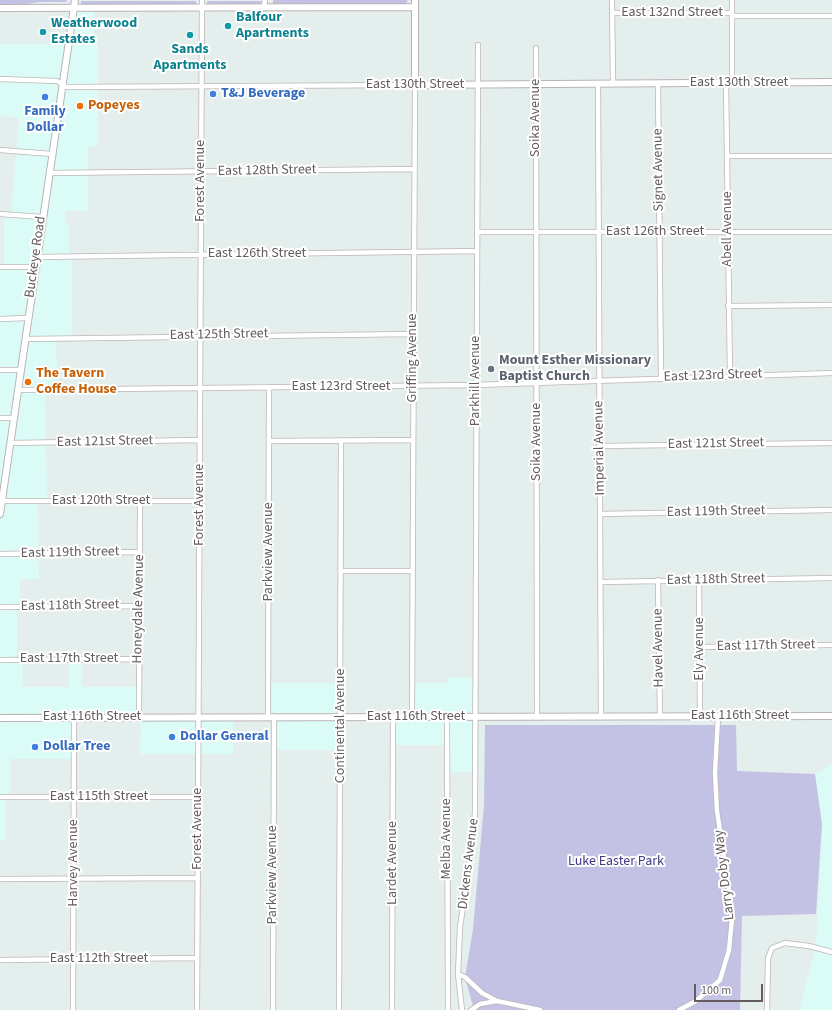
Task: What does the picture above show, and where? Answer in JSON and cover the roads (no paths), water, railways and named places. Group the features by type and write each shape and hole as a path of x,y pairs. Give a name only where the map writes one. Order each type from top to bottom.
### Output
{"street":[{"name":"Buckeye Road","path":"0,514 3,476 11,444 36,257 75,0"},
{"name":"Forest Avenue","path":"197,1010 200,335 202,254 202,0"},
{"path":"264,0 264,7"},
{"name":"Griffing Avenue","path":"412,717 414,0"},
{"path":"612,0 613,84"},
{"name":"Abell Avenue","path":"730,375 727,156 732,0"},
{"path":"0,8 414,7"},
{"name":"East 132nd Street","path":"612,13 832,16"},
{"name":"Parkhill Avenue","path":"475,717 478,46"},
{"name":"Soika Avenue","path":"536,48 537,716"},
{"name":"East 130th Street","path":"0,79 56,81 66,87 832,82"},
{"name":"Signet Avenue","path":"658,83 660,377"},
{"name":"Imperial Avenue","path":"598,84 601,717"},
{"path":"0,150 52,154"},
{"path":"727,156 832,156"},
{"name":"East 128th Street","path":"49,173 414,169"},
{"path":"0,214 42,217"},
{"name":"East 126th Street","path":"477,232 832,232"},
{"name":"East 126th Street","path":"36,257 477,252"},
{"path":"0,267 35,267"},
{"path":"728,306 832,305"},
{"path":"0,319 28,318"},
{"name":"East 125th Street","path":"25,339 200,335 413,334"},
{"path":"0,370 21,370"},
{"name":"East 123rd Street","path":"18,390 476,385 660,377 832,373"},
{"name":"Parkview Avenue","path":"269,387 272,1010"},
{"path":"0,418 14,418"},
{"name":"East 121st Street","path":"11,444 200,440"},
{"path":"269,441 412,440"},
{"name":"Continental Avenue","path":"339,1010 342,441"},
{"name":"East 121st Street","path":"599,446 832,442"},
{"name":"East 120th Street","path":"2,501 200,501"},
{"name":"Honeydale Avenue","path":"139,716 140,501"},
{"name":"East 119th Street","path":"600,514 832,510"},
{"name":"East 119th Street","path":"0,554 140,552"},
{"path":"341,571 412,571"},
{"name":"East 118th Street","path":"600,582 832,578"},
{"name":"Havel Avenue","path":"658,580 660,716"},
{"name":"Ely Avenue","path":"699,580 700,717"},
{"name":"East 118th Street","path":"0,607 140,606"},
{"name":"East 117th Street","path":"700,647 832,645"},
{"name":"East 117th Street","path":"0,660 139,659"},
{"name":"East 116th Street","path":"0,718 139,716 832,716"},
{"name":"Harvey Avenue","path":"73,1010 74,717"},
{"name":"Lardet Avenue","path":"392,1010 393,717"},
{"name":"Melba Avenue","path":"447,717 448,1010"},
{"name":"Dickens Avenue","path":"462,1010 458,974 460,927 474,832 475,717"},
{"name":"Larry Doby Way","path":"678,1010 696,1001 720,980 729,950 732,919 717,811 715,773 718,717"},
{"name":"East 115th Street","path":"0,797 199,798"},
{"path":"0,879 198,878"},
{"path":"767,1010 768,958 772,948 785,943 809,946 832,952"},
{"name":"East 112th Street","path":"0,960 197,958"},
{"path":"458,974 465,976 482,994 497,1001 540,1010"},
{"path":"470,1010 480,1004 497,1001"}],"place":[{"name":"Balfour Apartments","path":"228,26"},
{"name":"Weatherwood Estates","path":"43,32"},
{"name":"Sands Apartments","path":"190,35"},
{"name":"T&J Beverage","path":"213,94"},
{"name":"Family Dollar","path":"45,97"},
{"name":"Popeyes","path":"80,106"},
{"name":"Mount Esther Missionary Baptist Church","path":"491,369"},
{"name":"The Tavern Coffee House","path":"28,382"},
{"name":"Dollar General","path":"172,737"},
{"name":"Dollar Tree","path":"35,747"}],"park label":[{"name":"Luke Easter Park","path":"616,862"}]}
